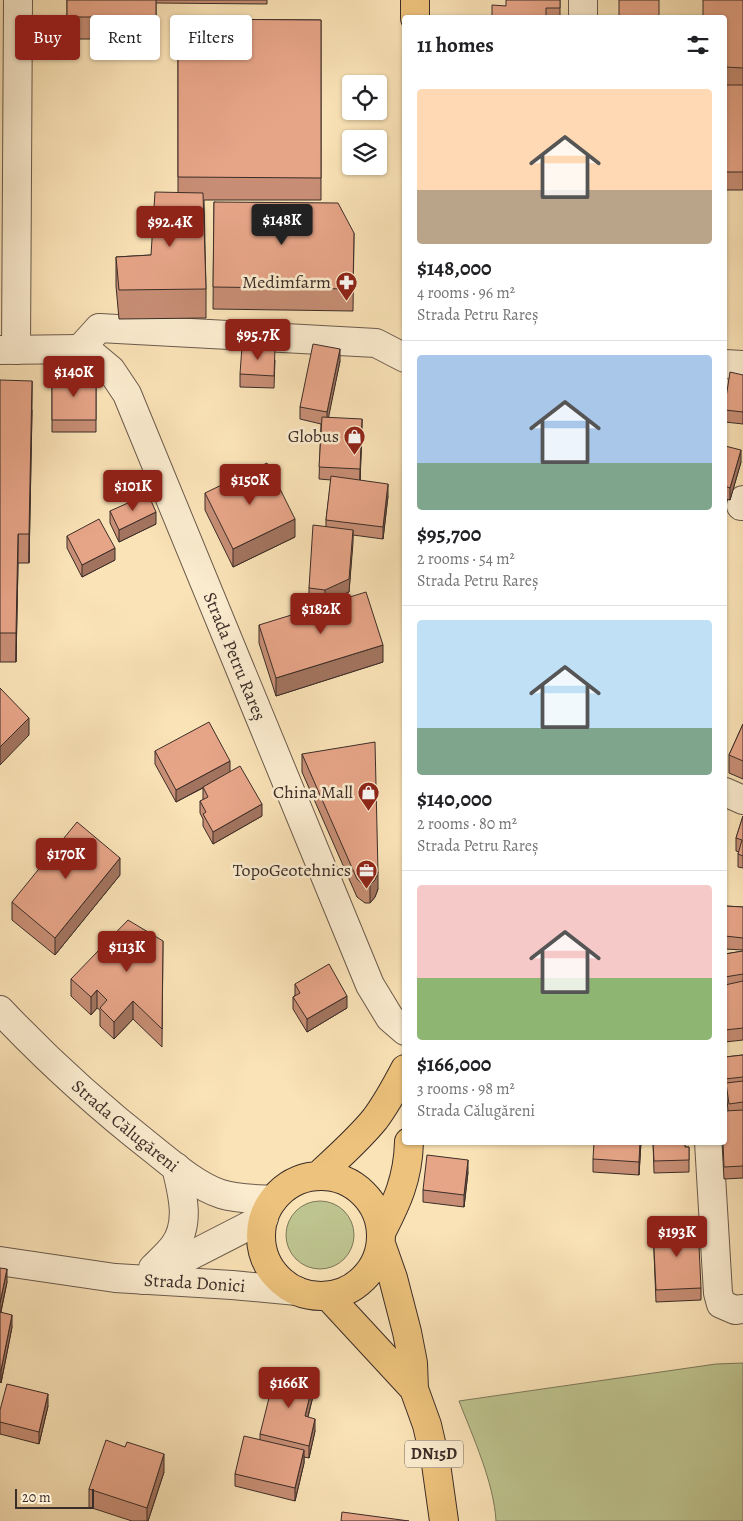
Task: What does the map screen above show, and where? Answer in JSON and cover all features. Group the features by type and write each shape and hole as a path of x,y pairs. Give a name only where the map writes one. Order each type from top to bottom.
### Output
{"main road":[{"path":"415,0 415,15"},
{"path":"318,1176 374,1119 402,1074"},
{"path":"410,1145 408,1163 399,1198 381,1239 376,1260 368,1273 357,1284 344,1292 328,1296 316,1296 296,1291 285,1285 268,1265 263,1253 262,1236 269,1209 287,1187 298,1181 318,1176 334,1178 348,1183 361,1192 371,1204 378,1218 381,1239 407,1332 414,1389"},
{"name":"DN15D","path":"328,1296 414,1389 427,1425 444,1521"}],"street":[{"path":"18,0 8,350 80,349 99,328 376,343 402,356"},
{"path":"583,0 583,15"},
{"name":"Strada Petru Rareș","path":"80,349 93,355 111,370 127,394 370,985 390,1018 402,1028"},
{"path":"727,364 743,365"},
{"path":"727,793 743,800"},
{"name":"Strada Călugăreni","path":"0,1010 78,1088 176,1167 219,1193 269,1209"},
{"path":"709,1145 718,1293 721,1304 735,1310 743,1309"},
{"path":"0,1261 141,1280 174,1246 181,1234 184,1217 183,1197 176,1167"},
{"name":"Strada Donici","path":"141,1280 269,1209"},
{"name":"Strada Donici","path":"141,1280 296,1291"}],"green space":[{"path":"313,1201 327,1201 339,1206 349,1216 354,1228 354,1242 349,1254 339,1264 327,1269 313,1269 301,1264 291,1254 286,1242 286,1228 291,1216 301,1206"},
{"path":"743,1363 743,1521 496,1521 487,1476 459,1401 716,1364"}],"building":[{"path":"67,0 156,0 156,15 90,15 90,17 80,17 80,15 67,15"},
{"path":"506,0 560,0 560,8 546,8 546,15 492,15 492,5 506,6"},
{"path":"619,0 659,0 659,15 619,15"},
{"path":"703,0 743,0 743,68 727,67 727,15 703,15"},
{"path":"252,20 321,20 321,178 178,177 178,60 252,60"},
{"path":"727,85 743,85 743,172 727,172"},
{"path":"155,192 203,193 206,289 119,290 116,257 151,255"},
{"path":"214,202 338,203 354,233 353,289 213,287"},
{"path":"313,344 340,349 327,412 300,407"},
{"path":"242,346 275,348 274,376 240,374"},
{"path":"730,372 743,375 743,412 727,410"},
{"path":"52,376 96,377 96,420 52,420"},
{"path":"0,380 32,381 29,534 18,534 16,633 0,633"},
{"path":"322,417 362,419 360,469 319,467"},
{"path":"727,446 741,450 730,488 727,487"},
{"path":"267,463 295,519 233,549 205,493"},
{"path":"331,476 388,484 383,527 326,520"},
{"path":"148,494 156,512 119,530 110,511"},
{"path":"99,519 115,548 82,565 67,536"},
{"path":"313,525 353,530 349,579 325,590 309,588"},
{"path":"366,592 383,645 276,678 259,625"},
{"path":"0,688 29,718 0,747"},
{"path":"209,722 230,761 176,790 155,751"},
{"path":"743,724 743,761 729,755"},
{"path":"375,742 378,872 375,880 370,885 365,886 357,879 302,754"},
{"path":"240,766 262,804 213,832 203,814 206,812 200,801 208,797 203,787"},
{"path":"743,816 743,856 738,854 742,840 736,838"},
{"path":"77,822 120,858 55,938 12,902"},
{"path":"727,906 743,907 743,938 727,936"},
{"path":"128,920 163,941 162,1029 133,1001 114,1022 100,1008 107,1000 97,990 91,997 71,979"},
{"path":"743,951 743,974 727,977 727,954"},
{"path":"329,964 347,996 307,1019 293,997 300,993 295,984"},
{"path":"743,981 743,1028 727,1030 727,985"},
{"path":"743,1055 743,1077 727,1079 727,1057"},
{"path":"743,1081 743,1102 729,1104 727,1083"},
{"path":"743,1110 743,1166 724,1167 723,1145 727,1145 727,1111"},
{"path":"594,1145 640,1145 639,1162 593,1159"},
{"path":"653,1145 685,1145 685,1147 689,1147 689,1160 654,1161"},
{"path":"427,1155 468,1160 464,1195 423,1190"},
{"path":"698,1225 701,1288 656,1290 653,1228"},
{"path":"0,1268 7,1269 0,1303"},
{"path":"0,1312 12,1315 1,1370 0,1370"},
{"path":"276,1370 314,1379 305,1416 315,1419 309,1446 260,1434"},
{"path":"7,1384 48,1394 39,1432 0,1422 0,1410"},
{"path":"244,1436 304,1450 295,1488 235,1474"},
{"path":"106,1440 125,1447 127,1442 164,1454 147,1508 89,1489"},
{"path":"342,1512 409,1521 341,1521"}],"place":[{"name":"Medimfarm","path":"347,301"},
{"name":"Globus","path":"355,455"},
{"name":"China Mall","path":"369,811"},
{"name":"TopoGeotehnics","path":"367,889"}]}
